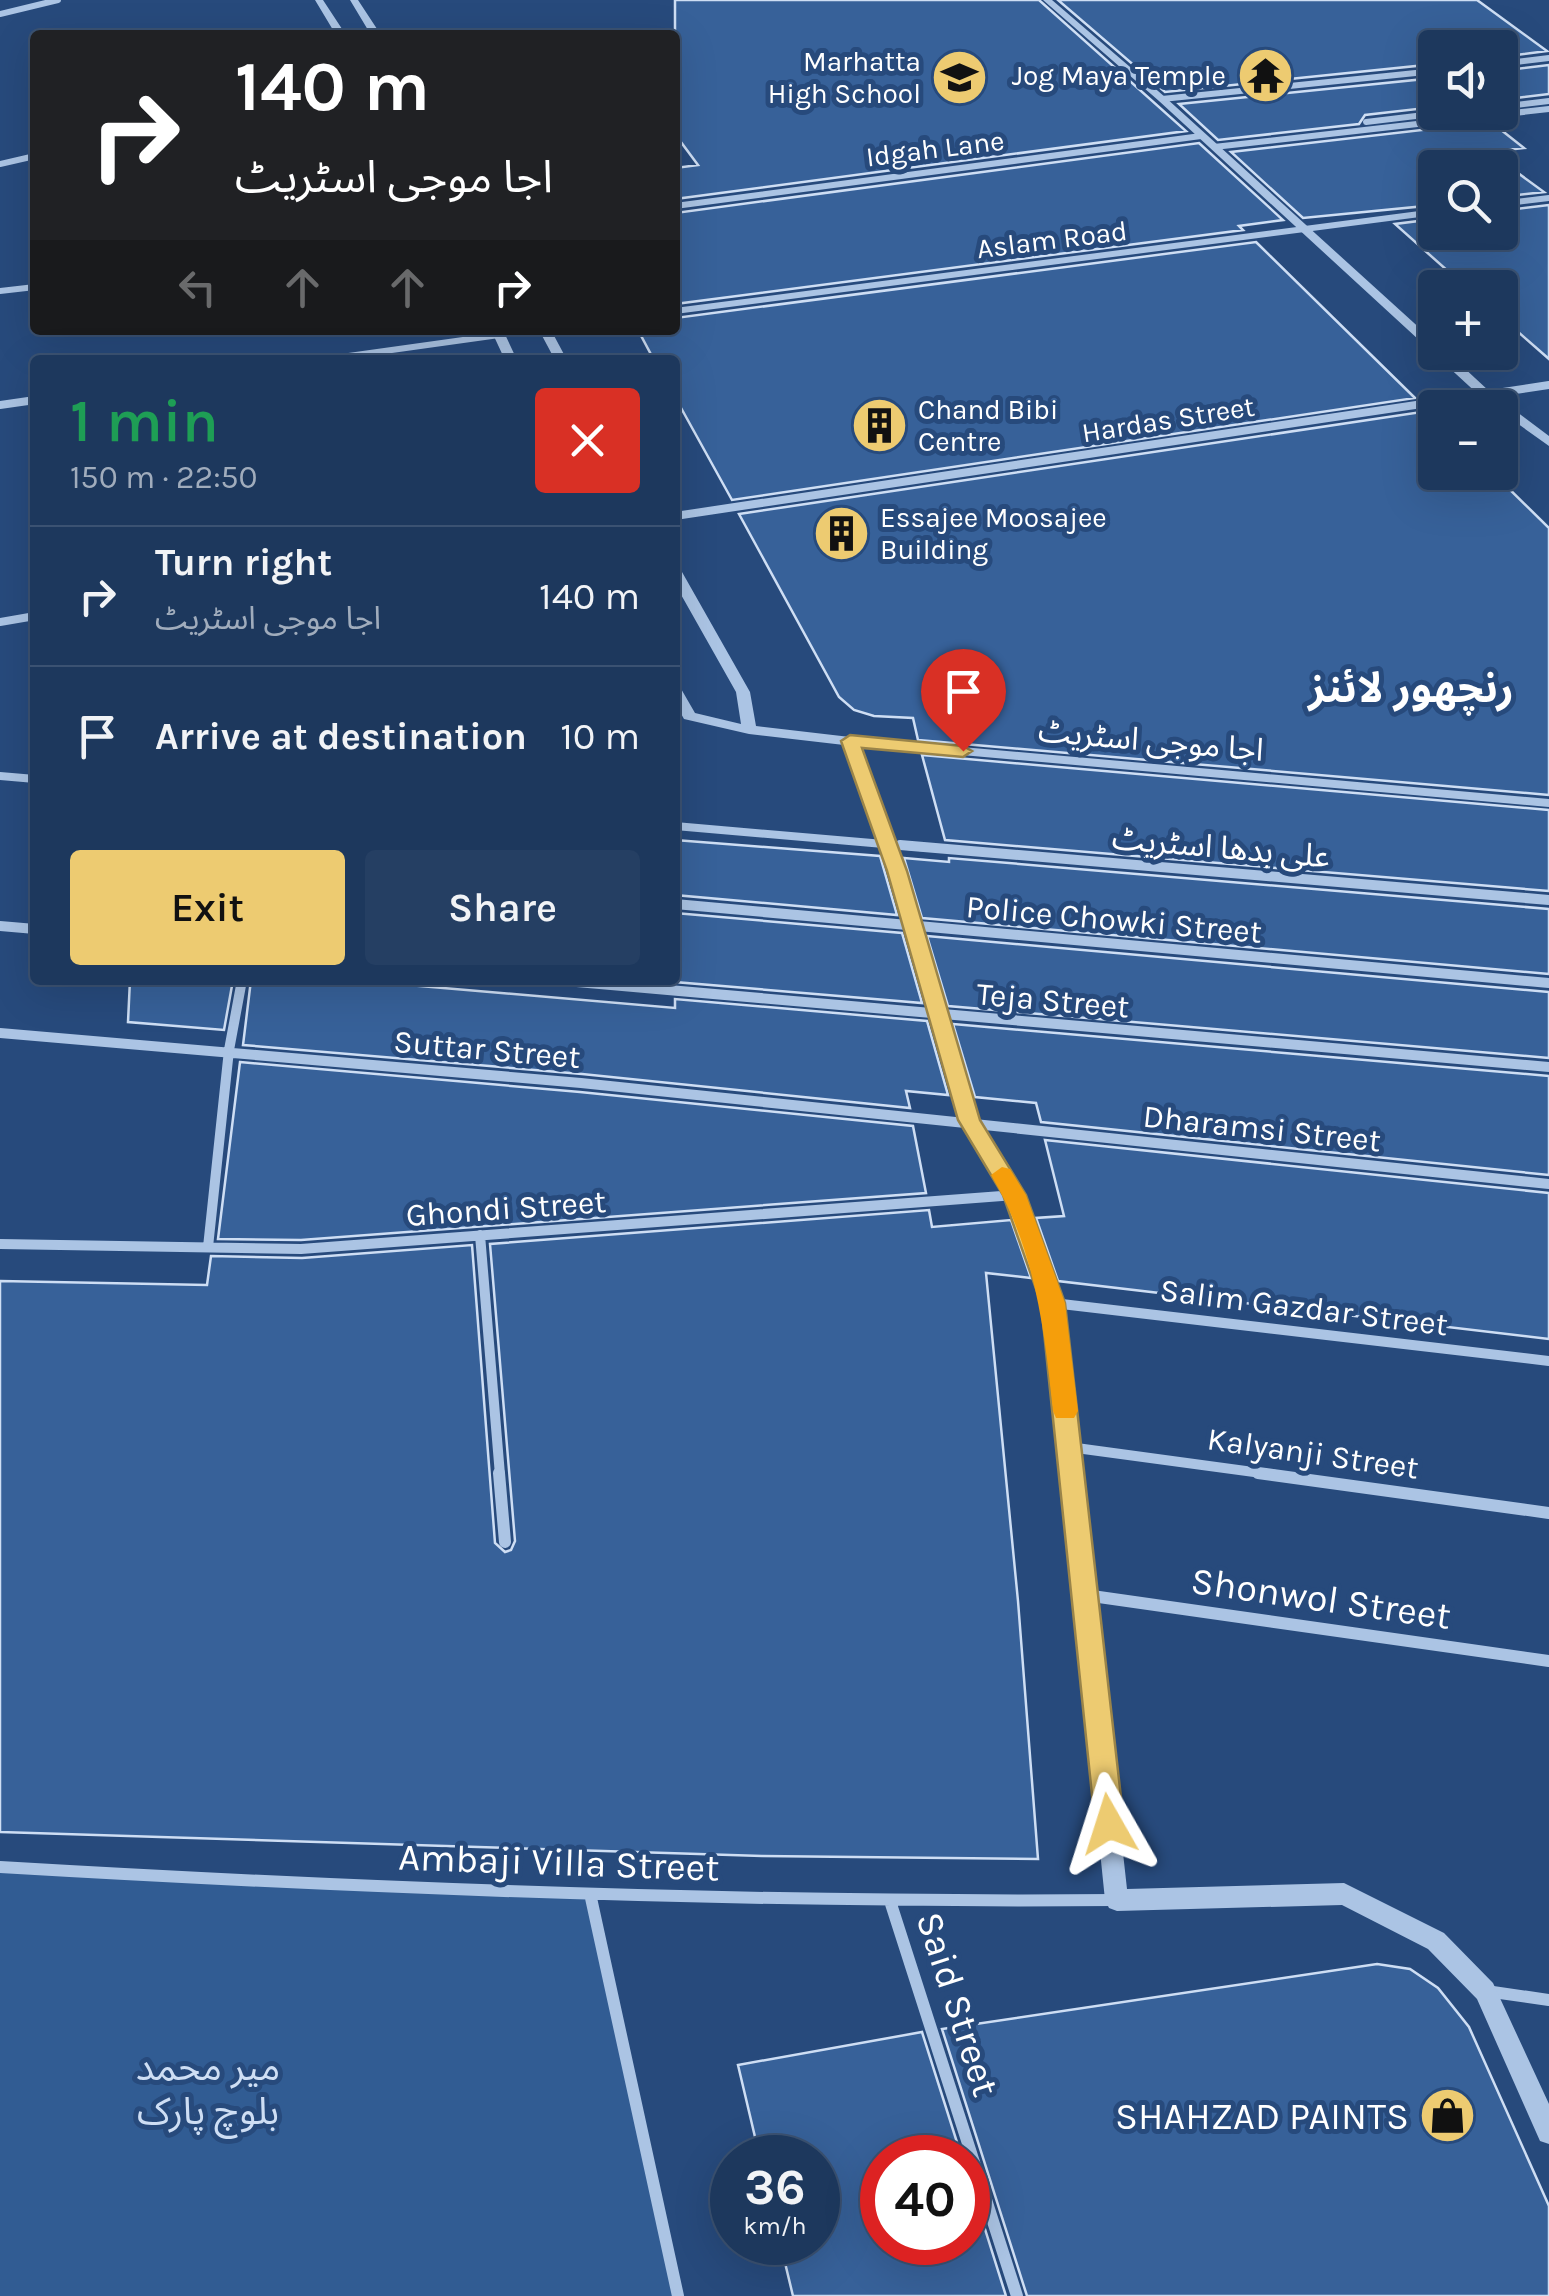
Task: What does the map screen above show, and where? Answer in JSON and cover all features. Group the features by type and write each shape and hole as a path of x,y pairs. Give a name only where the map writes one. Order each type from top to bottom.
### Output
{"street":[{"path":"0,14 58,0"},
{"path":"319,0 338,30"},
{"path":"354,0 373,30"},
{"path":"1046,0 1162,99 1418,332"},
{"path":"1518,62 1549,58"},
{"path":"1162,99 1418,72"},
{"path":"1518,104 1549,101"},
{"path":"1214,147 1549,109"},
{"path":"1366,122 1418,116"},
{"name":"Idgah Lane","path":"680,205 1201,136"},
{"path":"0,164 30,157"},
{"path":"1518,202 1549,198"},
{"name":"Aslam Road","path":"680,310 1418,214"},
{"path":"0,291 30,288"},
{"path":"352,355 479,335"},
{"path":"1459,370 1481,390"},
{"name":"Hardas Street","path":"1513,390 1549,385"},
{"path":"0,405 30,401"},
{"name":"Hardas Street","path":"680,515 1418,404"},
{"path":"1518,419 1549,442"},
{"path":"680,581 743,692 749,730"},
{"path":"0,622 30,617"},
{"name":"اجا موجی اسٹریٹ","path":"680,700 688,716 749,730 1549,803"},
{"path":"850,741 914,926 969,1120 1014,1195 1053,1303 1117,1900 1344,1894 1436,1941 1486,1991 1549,2132"},
{"path":"0,776 30,779"},
{"name":"علی بدھا اسٹریٹ","path":"680,826 1549,900"},
{"name":"Police Chowki Street","path":"680,904 1549,983"},
{"path":"0,926 30,929"},
{"path":"208,1247 229,1050 241,985"},
{"name":"Teja Street","path":"608,985 1549,1067"},
{"name":"Suttar Street","path":"0,1033 229,1050 969,1120"},
{"name":"Dharamsi Street","path":"969,1120 1549,1184"},
{"name":"Ghondi Street","path":"0,1244 301,1249 1014,1195"},
{"path":"480,1235 505,1542"},
{"name":"Salim Gazdar Street","path":"1053,1303 1549,1362"},
{"name":"Kalyanji Street","path":"1070,1447 1549,1513"},
{"name":"Shonwol Street","path":"1085,1594 1549,1662"},
{"name":"Ambaji Villa Street","path":"0,1867 591,1898 891,1904 1117,1900"},
{"path":"591,1898 678,2296"},
{"name":"Said Street","path":"891,1904 1017,2296"},
{"path":"1486,1991 1549,2000"}],"green space":[{"name":"میر محمد بلوچ پارک","path":"0,1868 591,1898 679,2296 0,2296"}],"building":[{"name":"Marhatta High School","path":"675,0 1039,0 1186,131 680,198 680,167 698,165 680,141 680,30 675,30"},
{"path":"1058,0 1477,0 1547,51 1518,55 1518,30 1418,30 1418,66 1165,92"},
{"path":"1549,65 1549,94 1518,98 1518,69"},
{"path":"1418,80 1418,109 1365,115 1359,124 1218,140 1179,104"},
{"path":"1422,130 1501,130 1524,148 1418,150 1418,207 1303,218 1231,152"},
{"path":"1199,143 1283,220 1239,226 1243,230 680,303 680,212"},
{"path":"1518,173 1544,192 1518,195"},
{"path":"1549,205 1549,359 1518,332 1518,270 1447,270 1424,250 1518,250 1518,209"},
{"path":"1418,221 1418,244 1395,224"},
{"path":"1256,242 1415,398 732,500 680,406 680,355 651,355 641,335 680,335 680,317"},
{"path":"1418,412 1418,490 1510,490 1549,528 1549,795 918,740 913,718 874,716 854,710 839,697 739,514"},
{"path":"922,755 1549,810 1549,891 945,840"},
{"path":"680,840 880,856 897,915 680,895"},
{"path":"904,858 949,862 949,858 1549,909 1549,974 922,918"},
{"path":"680,913 902,933 922,1003 680,982"},
{"path":"927,936 1549,992 1549,1058 948,1006"},
{"path":"130,985 232,985 224,1030 128,1022"},
{"path":"250,985 408,985 675,1008 675,999 927,1021 948,1095 906,1091 910,1108 582,1074 243,1045"},
{"path":"953,1024 1549,1076 1549,1175 1041,1122 1036,1103 975,1097"},
{"path":"240,1062 913,1126 926,1193 301,1240 218,1239"},
{"path":"1045,1140 1549,1193 1549,1339 1058,1281 1036,1218 1064,1216"},
{"path":"929,1210 932,1227 1011,1220 1031,1278 986,1273 1038,1859 762,1856 0,1832 0,1281 207,1285 211,1256 302,1258 472,1245 495,1543 505,1552 511,1550 515,1541 490,1244"},
{"path":"1377,1964 1410,1969 1438,1988 1469,2027 1549,2206 1549,2296 1027,2296 990,2180 990,2135 976,2135 942,2029"},
{"path":"922,2032 955,2135 860,2135 860,2265 990,2265 990,2245 1006,2296 793,2296 786,2265 840,2265 840,2135 755,2135 738,2065"}],"slow traffic":[{"path":"1002,1175 1014,1195 1053,1303 1065,1411"}],"place":[{"name":"Jog Maya Temple","path":"1265,75"},
{"name":"Marhatta High School","path":"960,77"},
{"name":"Chand Bibi Centre","path":"879,425"},
{"name":"Essajee Moosajee Building","path":"841,533"},
{"name":"SHAHZAD PAINTS","path":"1448,2116"}],"district":[{"name":"رنچھور لائنز","path":"1411,687"}],"route":[{"path":"963,751 850,741 897,871 969,1120 1014,1195 1053,1303 1109,1824"}]}
